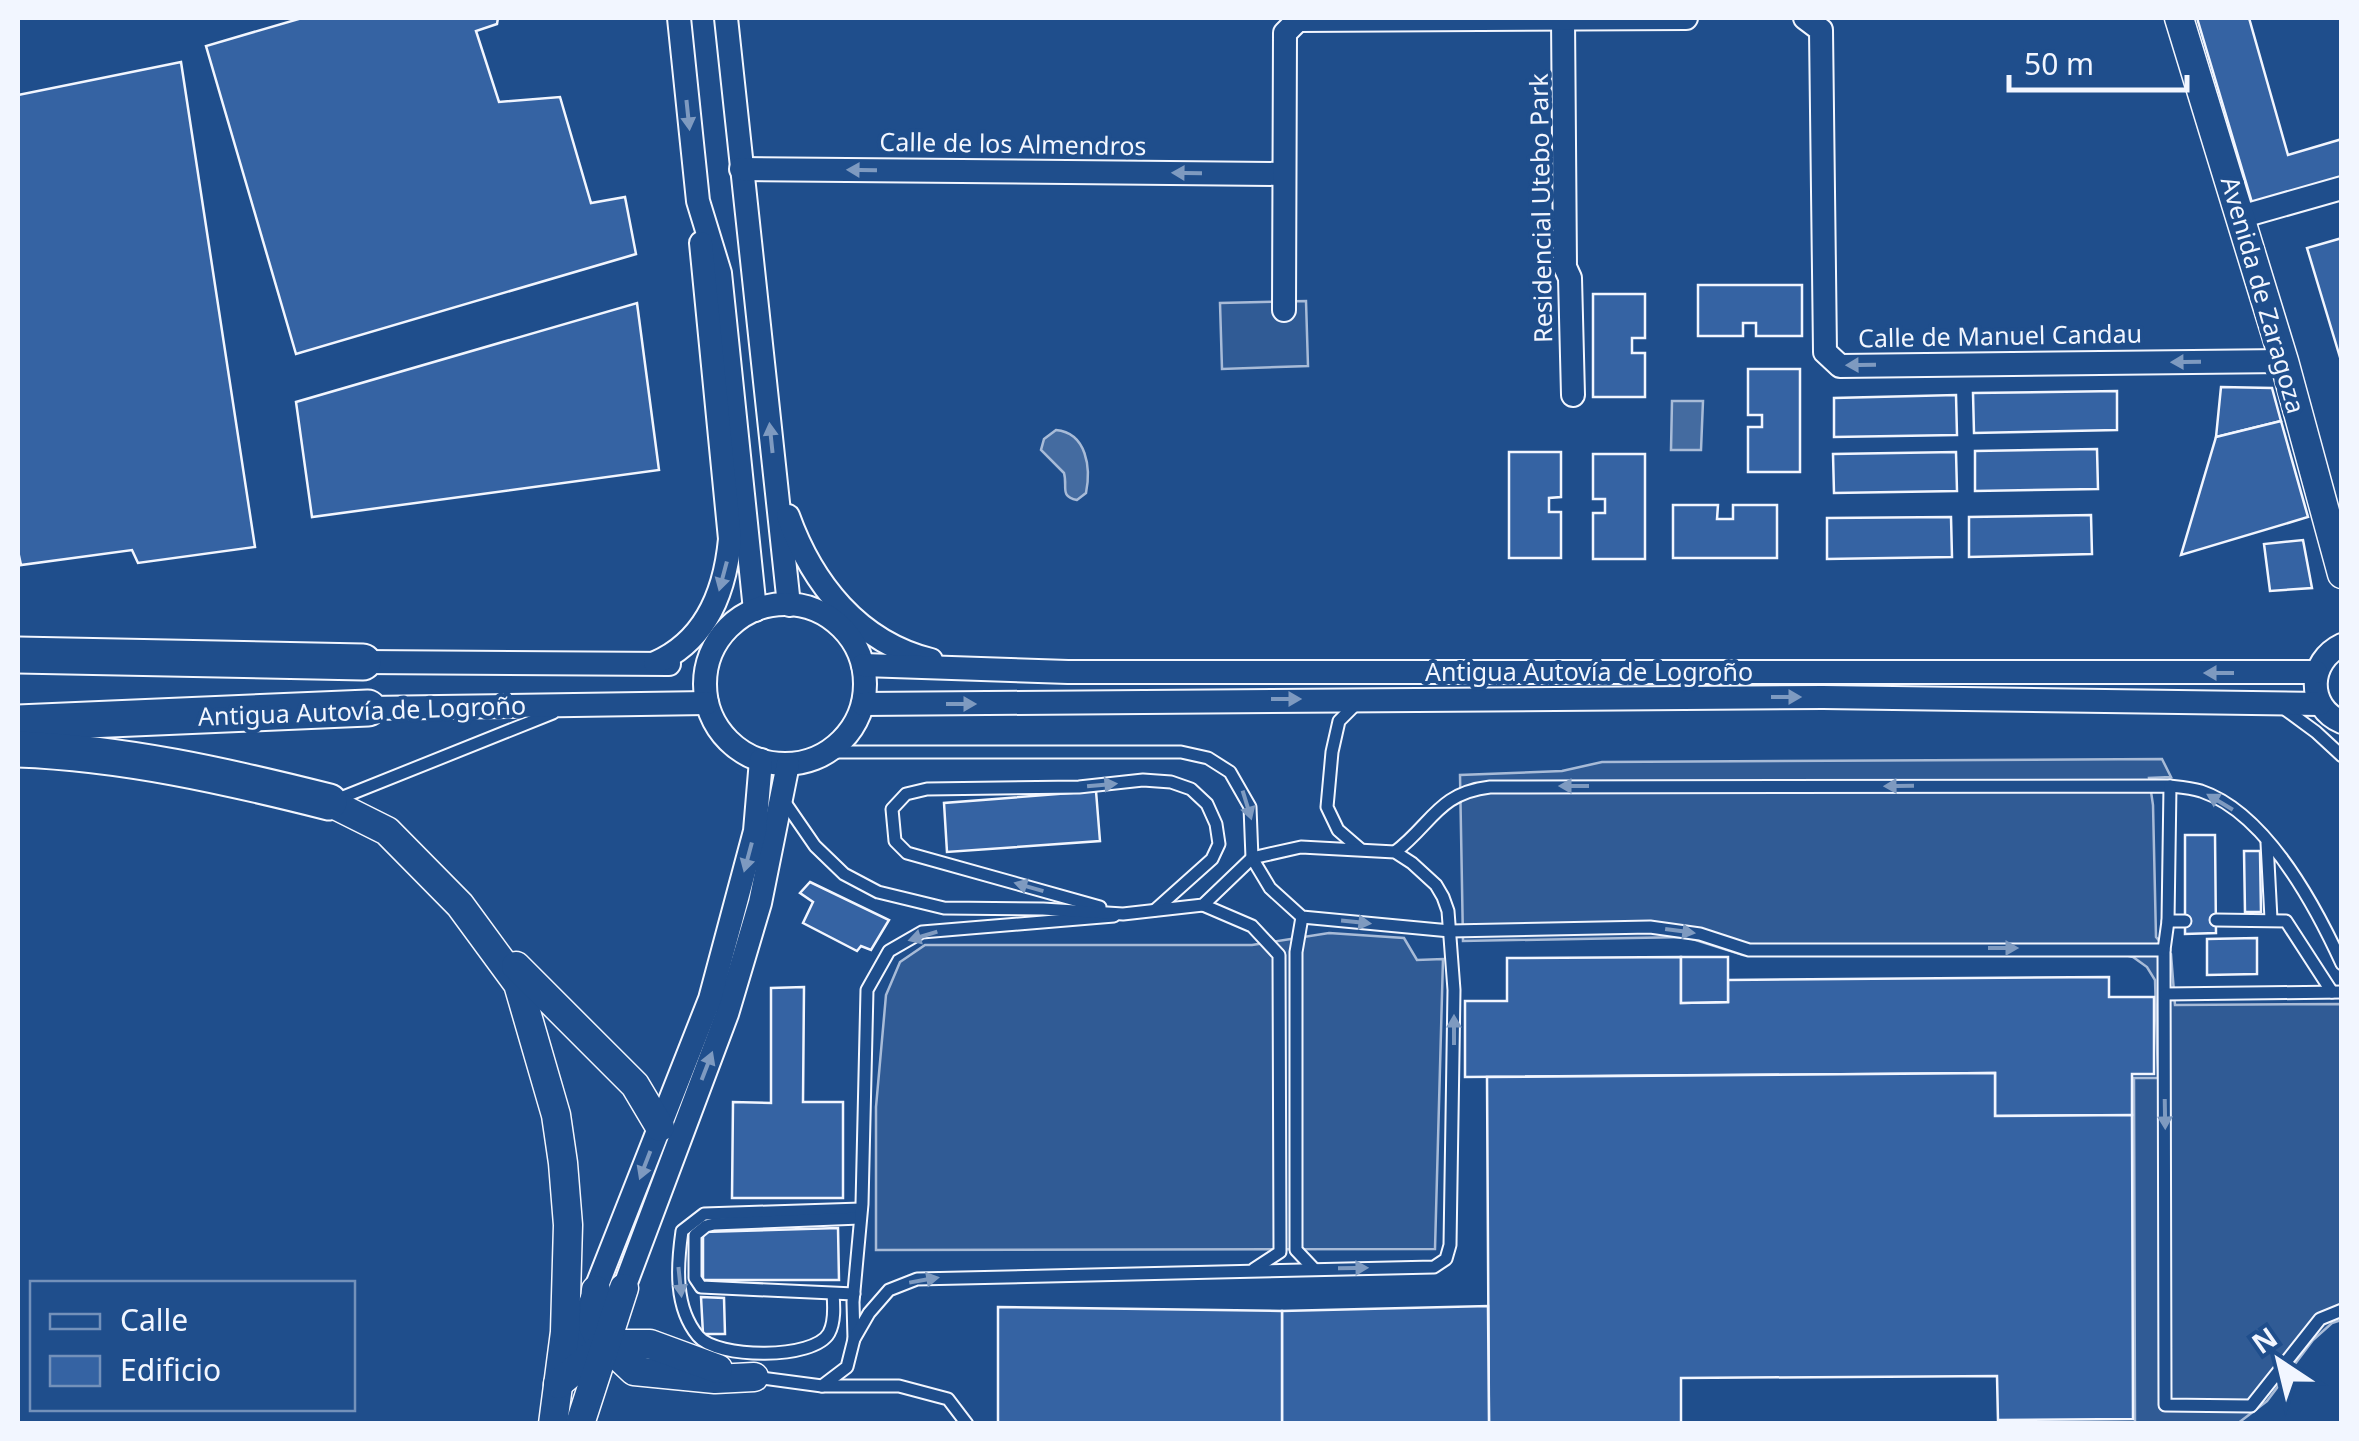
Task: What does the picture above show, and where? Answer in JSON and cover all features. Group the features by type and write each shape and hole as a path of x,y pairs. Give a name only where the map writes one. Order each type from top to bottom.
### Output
{"highway":[{"path":"18,654 363,662"},
{"name":"Antigua Autovía de Logroño","path":"18,723 368,708"},
{"path":"18,748 69,751 184,768 329,802"}],"street":[{"path":"655,663 674,655 692,640 713,608 726,573 730,539 679,18"},
{"path":"726,18 789,604"},
{"name":"Residencial Utebo Park","path":"1564,18 1565,267 1570,278 1573,395"},
{"path":"1284,310 1285,33 1298,20 1686,18"},
{"name":"Calle de Manuel Candau","path":"1805,18 1821,30 1825,352 1840,366 2284,361"},
{"name":"Avenida de Zaragoza","path":"2178,18 2284,361 2342,574"},
{"name":"Calle de los Almendros","path":"741,169 1284,174"},
{"path":"2240,217 2342,188"},
{"path":"698,201 720,273 755,610"},
{"path":"775,476 802,555 821,586 849,616 886,643 920,658 958,667"},
{"path":"789,604 826,614 846,631 860,653 866,678 863,704 853,727 826,752 788,764 761,760 736,748 718,728 707,703 705,676 712,650 728,627 755,610 789,604"},
{"path":"2342,644 2325,656 2314,682 2320,704 2342,722"},
{"name":"Antigua Autovía de Logroño","path":"363,662 708,664"},
{"name":"Antigua Autovía de Logroño","path":"862,666 1068,672 2316,672"},
{"name":"Antigua Autovía de Logroño","path":"863,704 1824,696 2320,704"},
{"name":"Antigua Autovía de Logroño","path":"368,708 707,703"},
{"path":"580,1424 604,1344 610,1289 660,1126 710,999 755,830 761,760"},
{"path":"558,1384 610,1289 727,1014 760,903 788,764"},
{"path":"329,802 387,831 460,905 518,984 556,1115 568,1225 565,1332 553,1424"},
{"path":"486,937 635,1085 660,1126"},
{"path":"610,1289 650,1344"},
{"path":"604,1344 634,1371"},
{"path":"558,1384 604,1344 650,1344 692,1361 754,1377"},
{"path":"589,1396 603,1384 634,1371 715,1380 754,1377"}],"lane":[{"path":"1360,850 1338,830 1327,807 1339,721 1365,699"},
{"path":"2268,702 2294,713 2342,756"},
{"path":"329,802 570,705"},
{"path":"826,752 1181,752 1208,758 1230,772 1246,794 1252,818 1252,858 1270,888 1302,917 1450,931 1650,927 1700,934 1749,950 2164,950"},
{"path":"1123,914 907,853 895,841 892,809 906,794 927,789 1078,787 1143,780 1171,782 1190,789 1208,804 1219,844 1212,859 1154,910"},
{"path":"1395,852 1450,798 1461,792 1490,788 2170,786 2200,790 2222,802 2267,842 2298,881 2342,964"},
{"path":"2170,786 2164,950 2165,1405 2251,1406 2320,1319 2342,1310"},
{"path":"781,798 828,862 878,892 944,908 1043,908 1123,914"},
{"path":"2267,842 2271,919"},
{"path":"854,1339 889,1290 916,1279 1434,1267 1446,1259 1453,1203 1454,990 1448,912 1436,884 1395,852 1301,847 1252,858 1203,905"},
{"path":"822,1386 847,1367 854,1339 867,990 889,951 922,932 1105,920 1123,914 1203,905 1252,926 1279,955 1280,1252 1254,1269"},
{"path":"1302,917 1296,952 1296,1250 1314,1269"},
{"path":"2216,920 2286,920 2337,992"},
{"path":"2168,921 2185,921"},
{"path":"2165,994 2337,992"},
{"path":"834,1294 830,1332 818,1344 802,1351 724,1350 700,1340 688,1319 678,1287 682,1231 704,1214 861,1214"},
{"path":"854,1294 702,1287 695,1278 695,1235 714,1224 861,1214"},
{"path":"754,1377 822,1386 899,1386 948,1399 967,1424"}],"shaded area":[{"path":"1306,301 1308,366 1222,369 1220,303"},
{"path":"1672,401 1703,401 1701,450 1671,450"},
{"path":"1056,430 1074,438 1087,463 1086,493 1077,500 1066,493 1064,473 1041,450 1044,439"},
{"path":"2162,759 2171,777 2149,778 2156,937 2171,954 2175,1005 2341,1004 2341,1320 2313,1340 2267,1401 2237,1424 2135,1423 2134,1078 2158,1078 2155,980 2147,967 2133,957 2113,952 1743,955 1686,937 1463,941 1460,775 1562,771 1602,762"},
{"path":"1329,933 1404,938 1417,960 1443,959 1435,1249 876,1250 876,1107 886,995 900,962 925,945 1252,945"}],"building":[{"path":"302,18 498,18 497,24 476,31 499,102 560,97 591,203 625,197 636,254 296,354 206,46"},
{"path":"2197,18 2249,18 2288,155 2342,139 2342,182 2253,206"},
{"path":"181,62 255,547 138,563 132,550 21,565 18,95"},
{"path":"2342,238 2342,364 2307,248"},
{"path":"1698,285 1802,285 1802,336 1756,336 1756,323 1743,323 1743,336 1698,336"},
{"path":"1593,294 1645,294 1645,338 1632,338 1632,353 1645,353 1645,397 1593,397"},
{"path":"637,303 659,470 312,517 296,402"},
{"path":"1748,369 1800,369 1800,472 1748,472 1748,427 1762,427 1762,415 1748,415"},
{"path":"2221,387 2272,388 2281,421 2216,437"},
{"path":"2117,391 2117,430 1974,433 1973,393"},
{"path":"1956,395 1957,435 1834,437 1834,398"},
{"path":"2281,421 2308,517 2181,555 2216,437"},
{"path":"2097,449 2098,489 1975,491 1975,451"},
{"path":"1509,452 1561,452 1561,497 1549,498 1549,512 1561,512 1561,558 1509,558"},
{"path":"1956,452 1957,491 1834,493 1833,454"},
{"path":"1593,454 1645,454 1645,559 1593,559 1593,513 1605,513 1605,499 1593,499"},
{"path":"1673,505 1718,505 1717,519 1733,519 1733,505 1777,505 1777,558 1673,558"},
{"path":"2091,515 2092,554 1969,557 1969,517"},
{"path":"1951,517 1952,557 1827,559 1827,518"},
{"path":"2303,540 2312,588 2270,591 2264,544"},
{"path":"1096,791 1100,841 947,852 944,803"},
{"path":"2185,835 2215,835 2216,933 2185,934"},
{"path":"2244,851 2260,851 2261,912 2245,912"},
{"path":"810,882 889,920 871,950 861,946 857,951 803,923 813,902 800,893"},
{"path":"2257,938 2257,974 2207,975 2207,939"},
{"path":"1681,957 1681,1003 1728,1002 1728,980 2109,977 2109,997 2154,997 2154,1074 2132,1074 2132,1115 1995,1116 1995,1073 1465,1077 1465,1001 1507,1001 1507,958"},
{"path":"1681,957 1728,957 1728,1002 1681,1003"},
{"path":"804,987 803,1102 843,1102 843,1198 732,1198 733,1102 771,1103 771,988"},
{"path":"1995,1073 1995,1116 2132,1115 2133,1419 1998,1420 1997,1376 1681,1378 1681,1422 1489,1423 1487,1077"},
{"path":"838,1228 839,1280 703,1280 703,1232"},
{"path":"701,1297 724,1298 725,1334 703,1334"},
{"path":"1488,1306 1489,1423 1542,1424 1282,1424 1282,1311"},
{"path":"998,1307 1282,1311 1282,1424 998,1424"}]}
